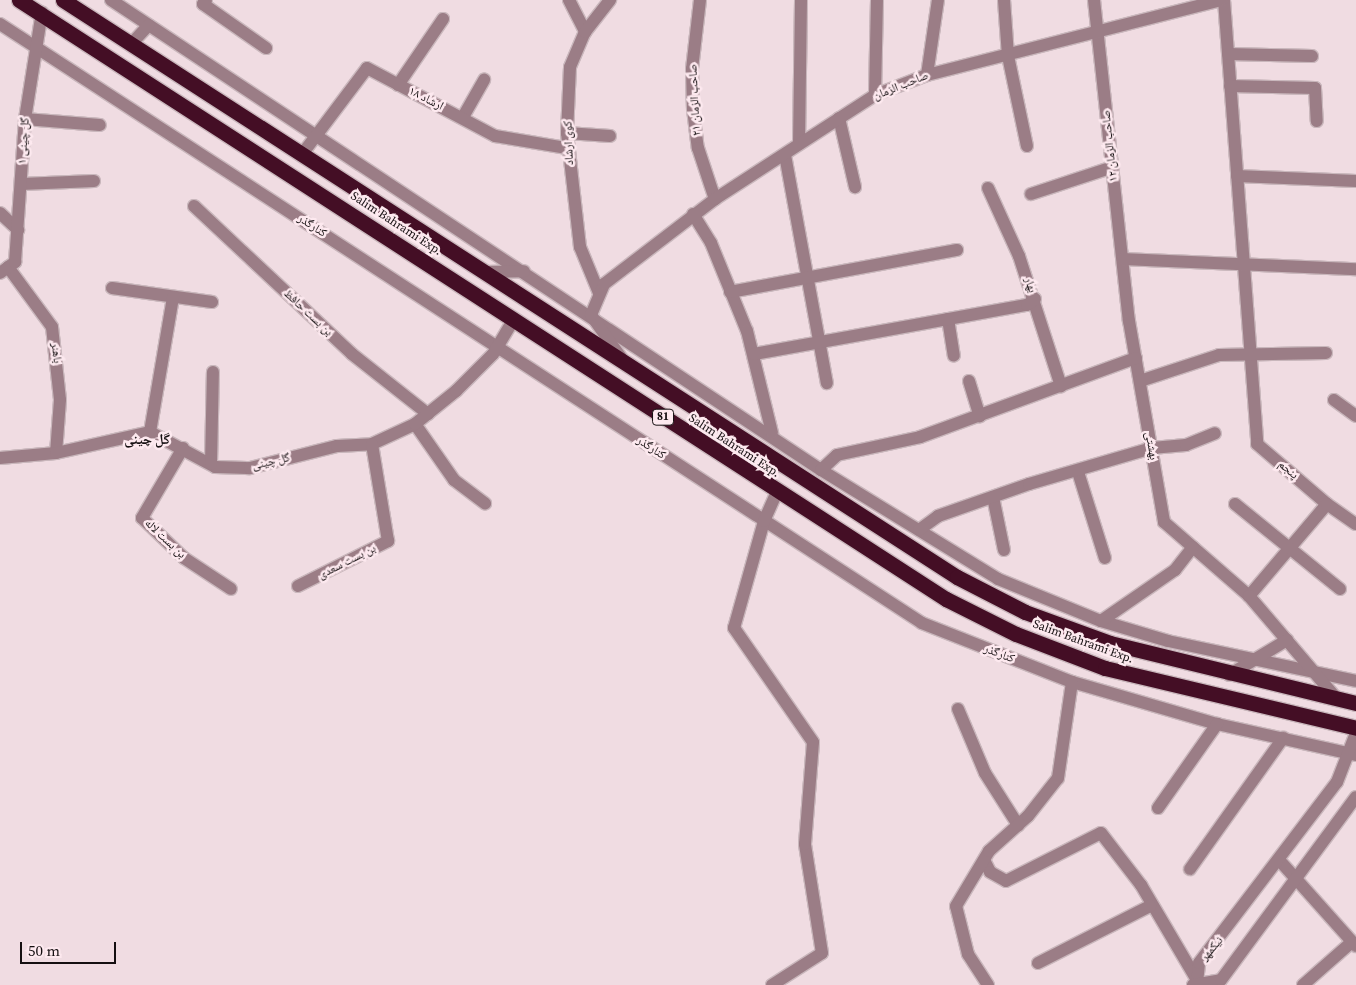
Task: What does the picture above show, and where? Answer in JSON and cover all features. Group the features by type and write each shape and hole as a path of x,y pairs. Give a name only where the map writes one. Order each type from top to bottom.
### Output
{"highway":[{"name":"Salim Bahrami Exp.","path":"19,0 42,12 514,319 881,561 1016,634 1104,668 1183,690 1356,728"},
{"name":"Salim Bahrami Exp.","path":"63,0 133,42 957,578 1025,612 1110,643 1229,675 1356,703"}],"street":[{"path":"111,0 772,433 821,470 998,578 1101,621 1168,641 1257,658 1356,681"},
{"path":"206,0 203,4 266,48"},
{"path":"569,0 585,32"},
{"name":"کوی ارشاد","path":"599,293 580,247 567,148 567,133 570,67 585,32 610,0"},
{"name":"صاحب الزمان ۲۱","path":"700,0 692,69 693,108 698,148 715,199"},
{"path":"799,144 801,0"},
{"path":"875,95 877,0"},
{"path":"927,75 938,0"},
{"path":"1004,0 1008,56 1027,146"},
{"name":"صاحب الزمان ۱۲","path":"1094,0 1123,259"},
{"name":"صاحب الزمان","path":"591,314 599,293 612,276 693,214 875,95 927,75 1008,56 1222,0"},
{"name":"پنجم","path":"1222,0 1228,54 1258,444 1327,504 1356,524"},
{"name":"گل چینی ۱","path":"4,270 15,262 25,119 42,12"},
{"path":"398,85 443,19"},
{"name":"کنارگذر","path":"0,24 37,44 497,347 922,623 1072,682 1217,724 1283,738 1354,757"},
{"path":"133,42 149,25"},
{"path":"1228,54 1312,56"},
{"name":"ارشاد ۱۸","path":"316,134 367,68 495,136 567,148"},
{"path":"462,117 484,80"},
{"path":"1230,86 1315,88 1317,121"},
{"path":"839,118 855,187"},
{"path":"25,119 100,126"},
{"path":"567,133 610,136"},
{"path":"303,152 316,134"},
{"path":"785,155 827,383"},
{"path":"1031,194 1112,167"},
{"path":"1237,176 1356,181"},
{"path":"20,184 94,182"},
{"name":"بهار","path":"988,188 1006,222 1035,299 1061,386"},
{"name":"بن بست حافظ","path":"194,206 352,354 428,414"},
{"path":"0,213 18,230"},
{"path":"693,214 711,243 754,354 772,433"},
{"path":"730,292 957,250"},
{"path":"1123,259 1356,269"},
{"name":"بهشتی","path":"1123,259 1136,358 1164,522 1249,596"},
{"name":"باهنر","path":"4,270 52,327 60,400 56,453"},
{"path":"485,272 524,271"},
{"path":"112,288 212,302"},
{"path":"0,458 56,453 150,432 173,297"},
{"path":"754,354 1027,305 1035,299"},
{"path":"591,314 624,363"},
{"path":"372,444 415,424 428,414 497,347 514,319"},
{"path":"948,320 954,356"},
{"path":"1140,381 1219,355 1250,352 1326,353"},
{"path":"821,470 837,455 920,437 1136,358"},
{"path":"211,464 213,372"},
{"path":"969,381 980,416"},
{"path":"1334,400 1356,416"},
{"path":"415,424 454,480 485,503"},
{"name":"گل چینی","path":"150,432 211,464 250,468 337,446 372,444"},
{"path":"919,530 938,516 993,497 1152,448 1186,445 1215,433"},
{"name":"بن بست سعدی","path":"298,586 388,541 372,444"},
{"name":"بن بست لاله","path":"183,448 142,518 184,558 231,589"},
{"path":"1078,472 1105,558"},
{"path":"772,985 822,953 805,844 813,742 734,628 764,521 777,492"},
{"path":"993,497 1004,550"},
{"path":"1236,504 1340,589"},
{"path":"1327,504 1249,596 1338,699"},
{"path":"1101,621 1175,570 1193,547"},
{"path":"1229,675 1287,640"},
{"path":"988,985 968,954 956,906 984,860 1058,778 1072,682"},
{"path":"958,710 985,773 1018,824"},
{"path":"1158,808 1217,724"},
{"name":"نیکمهر","path":"1356,733 1354,757 1280,861 1199,963 1196,984 1221,980 1297,880 1356,797"},
{"path":"1190,869 1283,738"},
{"path":"984,860 990,872 1006,880 1100,833 1141,885 1150,906 1196,984"},
{"path":"1280,861 1354,944 1303,985"},
{"path":"1038,963 1150,906"}],"district":[{"name":"گل چینی","path":"147,439"}]}
